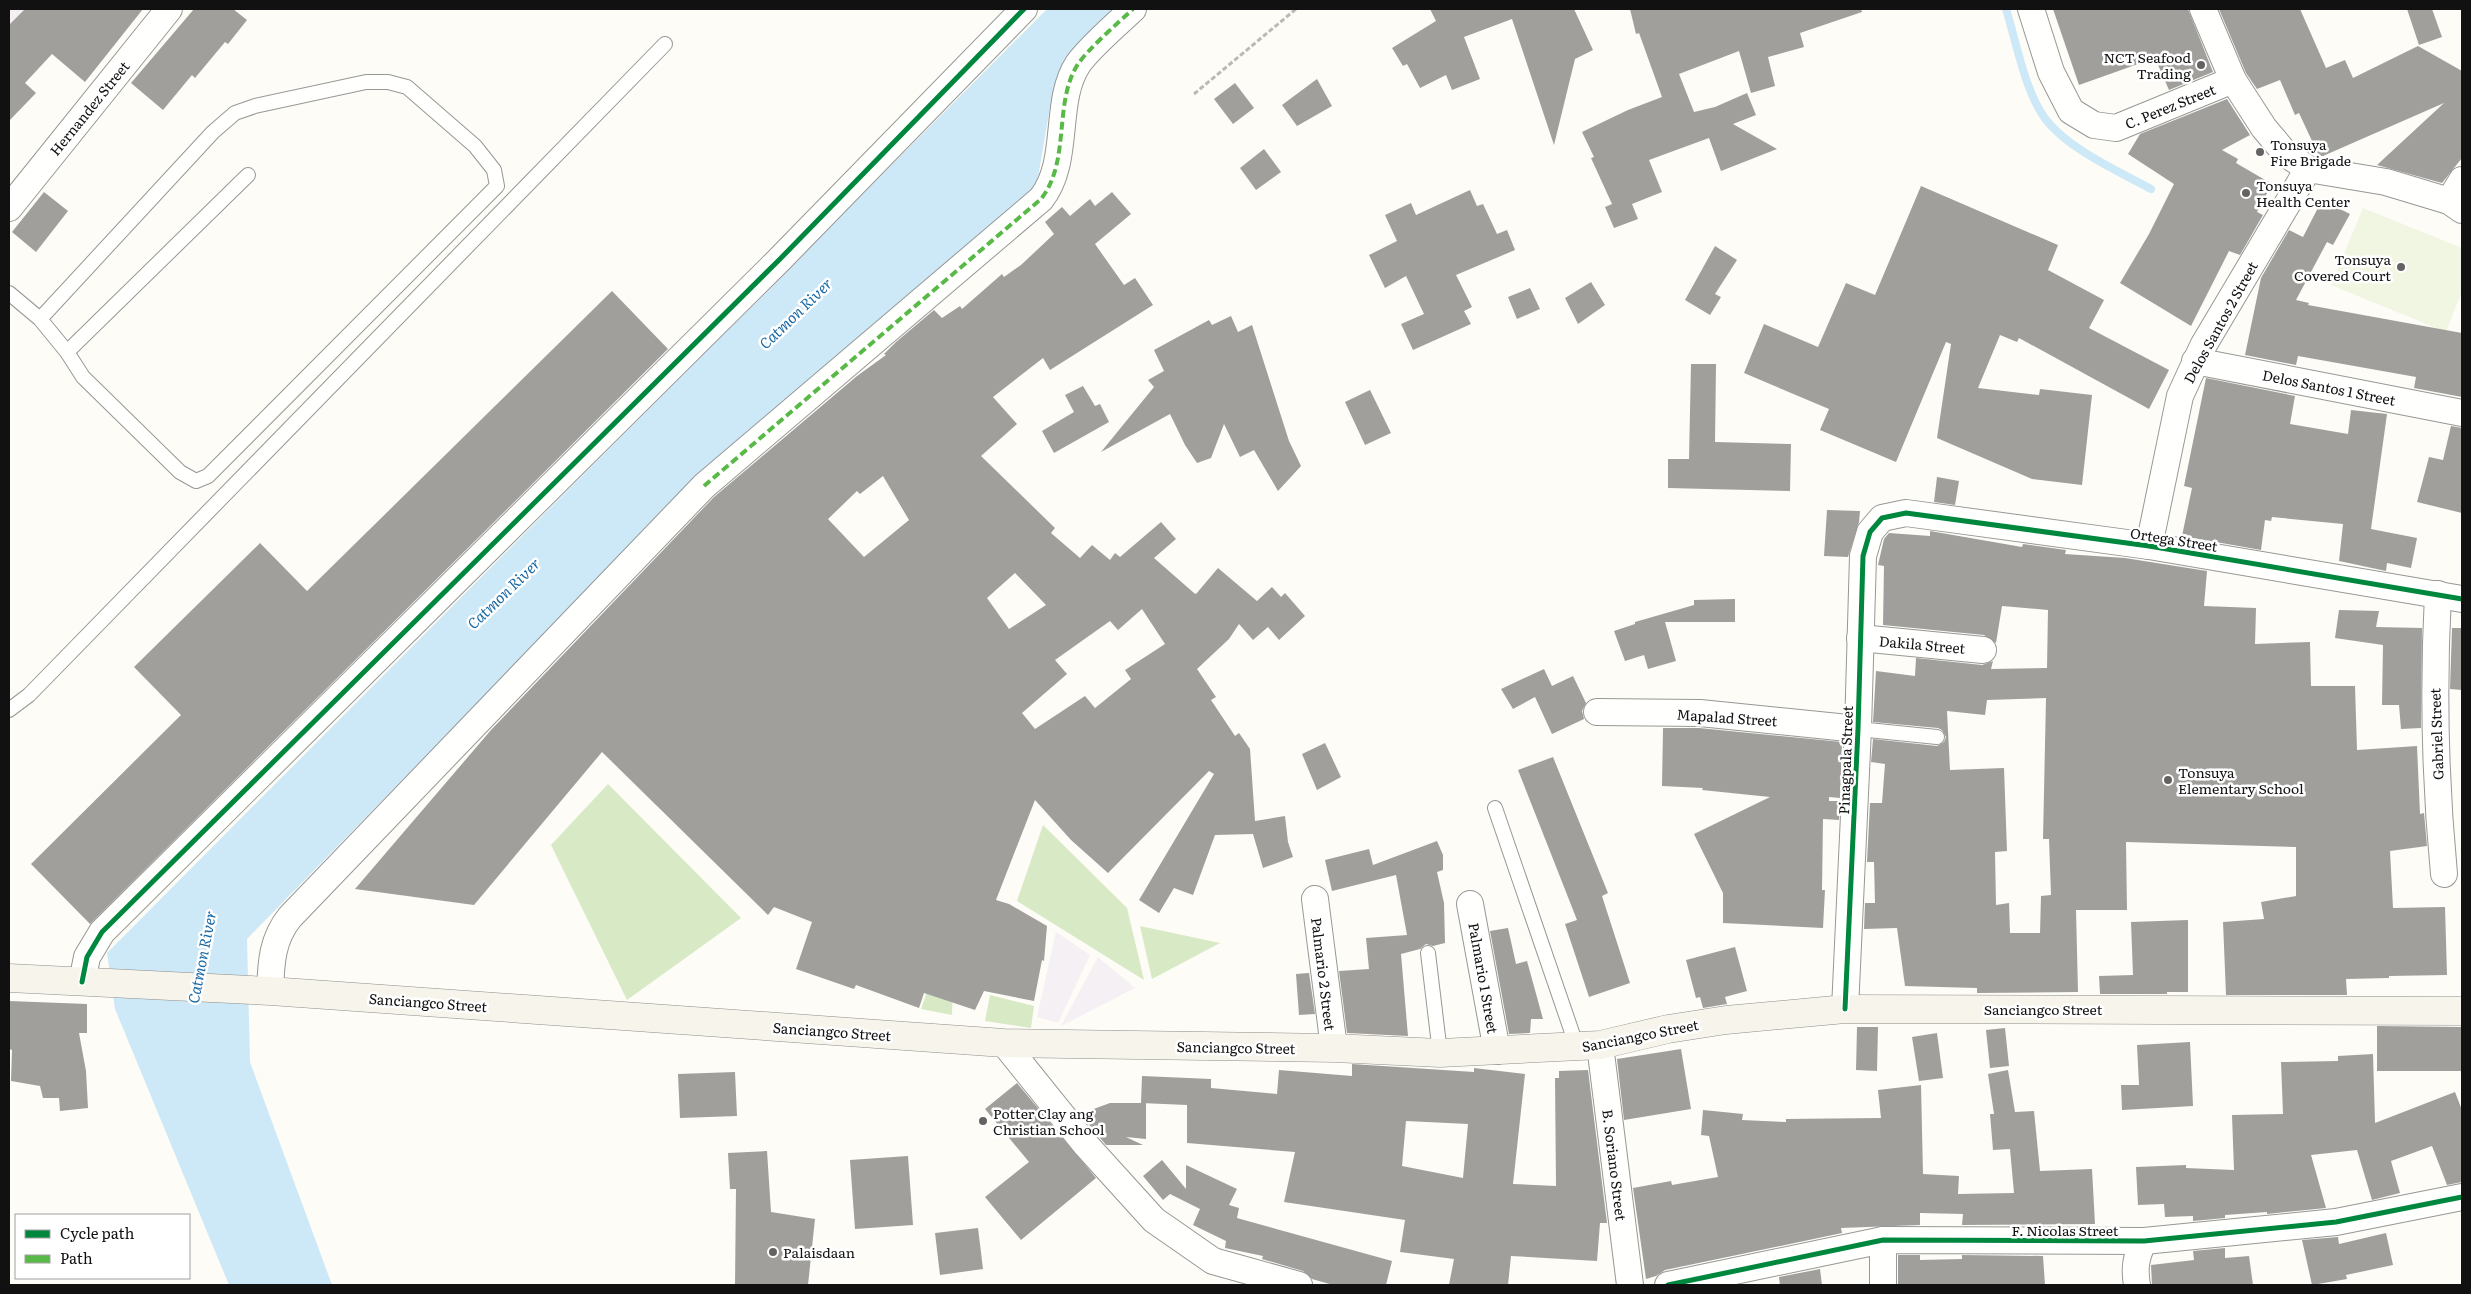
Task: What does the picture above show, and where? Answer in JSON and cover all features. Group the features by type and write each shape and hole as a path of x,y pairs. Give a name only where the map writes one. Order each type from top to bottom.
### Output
{"main road":[{"name":"Sanciangco Street","path":"9,978 260,991 1004,1043 1334,1048 1440,1053 1589,1046 1668,1029 1726,1020 1845,1009 2462,1011"}],"street":[{"name":"Hernandez Street","path":"9,208 169,9"},
{"path":"82,982 87,957 102,932 780,259 1024,9"},
{"path":"260,991 277,936 290,917 704,486 1041,199 1050,188 1055,173 1069,86 1078,64 1133,9"},
{"name":"C. Perez Street","path":"2031,9 2051,72 2072,111 2094,125 2116,128 2233,80"},
{"path":"2203,9 2233,80 2264,128 2284,154 2308,169 2386,182 2458,197"},
{"name":"Delos Santos 2 Street","path":"2149,546 2180,396 2195,361 2308,169"},
{"name":"Delos Santos 1 Street","path":"2195,361 2462,413"},
{"name":"Ortega Street","path":"1882,518 1906,513 2149,546 2450,597"},
{"name":"Pinagpala Street","path":"1845,1009 1858,729 1863,556 1870,532 1882,518"},
{"name":"Gabriel Street","path":"2444,874 2436,765 2434,698 2450,597"},
{"name":"Dakila Street","path":"1860,638 1983,650"},
{"name":"Mapalad Street","path":"1596,712 1700,713 1858,729"},
{"name":"Palmario 2 Street","path":"1315,899 1334,1048"},
{"name":"Palmario 1 Street","path":"1470,904 1497,1051"},
{"path":"1004,1043 1086,1144 1154,1220 1213,1261 1299,1285"},
{"name":"B. Soriano Street","path":"1589,1046 1630,1285"},
{"name":"F. Nicolas Street","path":"1668,1285 1883,1240 2144,1241 2336,1222 2462,1197"},
{"path":"1883,1240 1883,1285"},
{"path":"2137,1285 2134,1271 2137,1253 2144,1241"}],"lane":[{"path":"9,710 29,695 665,44"},
{"path":"9,293 40,319 67,352 83,377 180,472 196,481 208,476 497,186 494,170 475,146 407,87 388,82 366,82 256,106 235,113 213,132 40,319"},
{"path":"67,352 248,175"},
{"path":"1858,729 1937,737"},
{"path":"1495,808 1589,1046"},
{"path":"1428,953 1440,1053"}],"path":[{"path":"1194,94 1296,9"}],"shaded area":[{"path":"9,9 39,9 9,47"},
{"path":"1056,932 1090,955 1058,1023 1037,1017"},
{"path":"1098,957 1135,988 1061,1026"}],"green space":[{"name":"Tonsuya Covered Court","path":"2363,208 2462,248 2462,291 2446,332 2331,285"},
{"path":"608,784 741,918 627,1000 551,845"},
{"path":"1043,825 1127,908 1144,980 1017,901"},
{"path":"1140,926 1220,943 1152,979"},
{"path":"936,966 953,971 952,1015 921,1009"},
{"path":"990,995 1034,1006 1031,1028 985,1021"}],"water":[{"name":"Catmon River","path":"1047,9 1117,9 1078,48 1050,107 1036,189 679,496 247,939 250,1062 332,1285 229,1285 115,1009 107,953"}],"building":[{"path":"25,9 143,9 85,82 52,54 25,83 36,93 9,121 9,25"},
{"path":"194,9 233,9 247,20 228,44 225,42 195,78 192,75 163,110 131,83"},
{"path":"1430,9 1574,9 1593,50 1575,59 1554,145 1512,19 1464,37 1480,79 1452,90 1446,75 1420,88 1407,64 1403,66 1392,48 1436,21"},
{"path":"1630,9 1861,9 1862,12 1800,33 1804,47 1768,57 1775,86 1751,93 1739,51 1679,74 1694,112 1715,107 1747,93 1756,115 1733,124 1777,149 1721,171 1709,138 1649,160 1662,192 1632,204 1638,219 1614,228 1605,207 1612,204 1591,158 1594,157 1582,132 1628,110 1662,97 1639,33 1636,34"},
{"path":"2053,9 2188,9 2213,72 2169,90 2155,58 2079,85"},
{"path":"2219,9 2300,9 2326,68 2345,60 2353,78 2418,46 2462,71 2462,158 2442,183 2377,165 2444,103 2323,156 2319,156 2299,113 2295,115 2280,80 2257,89 2246,73"},
{"path":"2407,9 2432,9 2442,37 2419,45"},
{"path":"1317,79 1332,106 1297,126 1282,105"},
{"path":"1235,83 1254,108 1233,124 1214,99"},
{"path":"2227,99 2250,135 2222,150 2238,159 2236,163 2272,184 2257,212 2263,215 2240,255 2229,251 2191,326 2120,283 2149,234 2174,184 2128,154 2140,134"},
{"path":"1264,149 1281,172 1256,190 1240,168"},
{"path":"1921,186 2058,245 2048,270 2104,300 2089,328 2169,370 2149,409 2019,338 2017,342 2000,335 1978,388 2039,395 2040,389 2092,395 2082,485 2032,479 1937,438 1951,344 1946,342 1896,462 1820,430 1829,409 1744,373 1764,324 1818,347 1846,283 1875,295"},
{"path":"1470,190 1477,206 1483,204 1497,234 1507,230 1515,250 1456,275 1472,307 1464,311 1471,324 1413,350 1401,324 1424,314 1406,276 1385,288 1369,255 1397,241 1385,215 1411,203 1416,215"},
{"path":"44,192 68,211 36,252 12,232"},
{"path":"1112,192 1131,214 1095,244 1124,285 1135,278 1153,305 1050,370 1043,358 993,397 1017,424 981,456 1055,528 1051,533 1080,558 1092,545 1110,560 1115,553 1120,557 1161,522 1176,539 1154,558 1194,593 1196,594 1218,568 1257,601 1272,587 1281,597 1285,593 1305,616 1279,640 1268,627 1253,640 1239,624 1229,639 1197,669 1216,697 1211,700 1235,736 1239,733 1250,749 1255,821 1285,816 1288,842 1293,857 1263,868 1253,834 1215,835 1193,895 1174,888 1159,913 1139,900 1214,774 1209,771 1108,873 1071,840 1035,800 996,900 1009,904 1047,926 1044,961 1042,960 1034,1001 984,991 975,1010 924,993 919,1008 856,985 854,989 796,969 812,922 774,907 768,915 602,752 474,905 355,889 491,730 714,497 857,376 886,355 884,354 896,342 934,310 942,318 960,306 962,309 1002,274 1004,277 1021,265 1054,234 1045,222 1062,207 1070,216 1090,199 1095,206","holes":["883,476 909,520 864,557 828,519 857,491 860,494","1015,573 1046,605 1009,629 987,598","1142,609 1165,644 1125,670 1131,679 1095,708 1085,696 1035,729 1022,713 1067,674 1055,660 1110,621 1118,630"]},
{"path":"2322,200 2350,214 2333,245 2327,242 2296,300 2309,303 2308,305 2462,333 2462,397 2414,388 2416,377 2298,356 2296,365 2245,355 2261,278 2289,230 2303,237"},
{"path":"1715,246 1737,260 1715,294 1721,297 1710,315 1685,300"},
{"path":"1591,282 1605,305 1578,324 1565,298"},
{"path":"1530,288 1540,309 1517,319 1508,297"},
{"path":"612,291 668,349 90,924 31,864 181,715 134,667 260,543 307,591"},
{"path":"1231,316 1238,332 1252,325 1289,441 1301,466 1278,491 1254,450 1240,457 1224,424 1211,458 1197,463 1185,445 1170,414 1101,452 1154,387 1148,380 1164,371 1154,350 1209,320 1212,325"},
{"path":"1691,364 1716,364 1715,442 1791,444 1790,491 1668,488 1668,459 1689,459"},
{"path":"2206,378 2295,396 2290,424 2348,434 2351,410 2387,414 2371,529 2417,538 2411,568 2387,563 2386,571 2339,561 2343,524 2272,517 2271,521 2265,520 2261,550 2182,536 2192,488 2184,486"},
{"path":"1083,386 1095,406 1100,404 1109,422 1054,453 1042,431 1074,412 1065,395"},
{"path":"1370,390 1391,433 1365,445 1345,402"},
{"path":"2451,426 2462,428 2462,513 2417,502 2429,457 2443,460"},
{"path":"1937,477 1959,481 1955,505 1934,502"},
{"path":"1827,510 1860,511 1859,522 1848,557 1824,556"},
{"path":"1930,531 2022,547 2023,544 2066,550 2065,554 2125,558 2207,571 2204,606 2256,608 2255,644 2310,642 2311,686 2355,686 2357,750 2417,746 2420,814 2424,813 2427,846 2390,851 2393,908 2445,907 2447,975 2346,979 2347,995 2226,995 2223,922 2264,919 2261,902 2296,896 2296,847 2126,842 2127,910 2076,910 2078,992 1977,993 1977,988 1905,986 1897,928 1864,929 1865,903 1875,903 1874,862 1867,862 1870,803 1882,803 1885,764 1871,762 1873,739 1937,746 1944,742 1946,737 1942,730 1938,728 1873,722 1876,671 1915,676 1916,658 1982,665 1993,661 1991,669 2047,668 2048,610 2002,606 1996,643 1984,635 1883,625 1884,566 1878,565 1884,539 1889,533 1930,536","holes":["2046,698 2043,839 2049,839 2051,895 2041,896 2040,933 2010,933 2009,903 1996,905 1995,852 2007,851 2004,768 1950,770 1947,711 1985,715 1987,700"]},
{"path":"1735,599 1735,622 1665,622 1676,661 1648,669 1644,655 1625,661 1614,631 1635,624 1635,622 1694,605 1694,600"},
{"path":"2339,610 2379,611 2376,627 2422,628 2421,728 2401,729 2399,705 2382,705 2383,645 2335,638"},
{"path":"2452,628 2462,628 2462,690 2450,689"},
{"path":"1544,669 1552,686 1573,676 1586,703 1582,711 1584,719 1552,734 1535,697 1513,709 1501,689"},
{"path":"1663,728 1699,728 1842,742 1840,798 1829,797 1829,801 1840,801 1839,820 1823,819 1822,890 1825,890 1823,928 1723,923 1723,893 1694,834 1770,797 1702,790 1703,788 1662,786"},
{"path":"1325,743 1341,777 1317,790 1302,754"},
{"path":"1553,757 1608,893 1602,896 1630,983 1589,997 1565,924 1577,920 1518,770"},
{"path":"1437,841 1443,855 1443,870 1437,872 1444,903 1445,943 1433,946 1426,944 1420,949 1401,954 1408,1036 1347,1033 1339,971 1369,969 1366,938 1407,935 1396,875 1332,891 1325,860 1369,849 1373,865"},
{"path":"2188,920 2188,992 2167,992 2167,994 2100,994 2099,976 2133,975 2131,922"},
{"path":"1508,928 1516,964 1527,961 1543,1019 1531,1019 1530,1033 1509,1034 1490,931"},
{"path":"1735,947 1747,991 1725,997 1727,1004 1703,1008 1700,997 1696,998 1686,960"},
{"path":"1309,973 1315,1014 1299,1015 1296,974"},
{"path":"9,1001 87,1004 87,1033 79,1033 86,1071 88,1108 60,1111 59,1098 43,1098 40,1086 11,1081 12,1050 9,1049"},
{"path":"2377,1026 2462,1027 2462,1071 2377,1071"},
{"path":"1857,1027 1878,1027 1877,1071 1856,1070"},
{"path":"2005,1028 2009,1066 1990,1068 1986,1030"},
{"path":"1937,1033 1943,1078 1919,1081 1912,1037"},
{"path":"2190,1042 2193,1106 2122,1110 2121,1085 2139,1085 2137,1045"},
{"path":"1681,1049 1691,1109 1624,1120 1617,1059"},
{"path":"2373,1054 2375,1123 2455,1092 2462,1110 2462,1182 2447,1185 2432,1146 2391,1161 2400,1193 2372,1200 2357,1150 2311,1155 2326,1208 2267,1214 2267,1212 2225,1215 2225,1218 2193,1221 2193,1216 2165,1217 2164,1204 2138,1205 2136,1167 2186,1165 2186,1168 2234,1170 2232,1115 2283,1114 2281,1062 2338,1061 2338,1056"},
{"path":"1352,1064 1474,1072 1474,1068 1525,1074 1513,1184 1556,1186 1555,1078 1559,1078 1559,1071 1588,1070 1607,1223 1600,1223 1597,1261 1511,1256 1508,1285 1449,1285 1454,1259 1400,1252 1405,1220 1284,1202 1295,1152 1187,1143 1187,1105 1141,1103 1142,1076 1211,1079 1211,1088 1277,1094 1279,1070 1352,1076","holes":["1406,1121 1468,1124 1463,1178 1402,1166"]},
{"path":"2008,1070 2015,1112 2034,1111 2040,1171 2092,1169 2095,1224 1962,1225 1963,1214 1920,1213 1920,1225 1841,1228 1842,1233 1665,1270 1656,1276 1646,1279 1633,1188 1671,1181 1672,1185 1718,1177 1709,1136 1701,1135 1703,1110 1743,1114 1742,1120 1786,1122 1786,1119 1881,1118 1878,1090 1921,1085 1923,1174 1959,1176 1958,1194 2014,1193 2010,1149 1993,1150 1990,1114 1994,1114 1988,1074"},
{"path":"735,1072 737,1116 680,1118 678,1074"},
{"path":"1017,1083 1096,1178 1021,1240 985,1197 1029,1162 985,1109"},
{"path":"1110,1103 1146,1103 1146,1139 1126,1137 1143,1145 1106,1145 1080,1114"},
{"name":"Palaisdaan","path":"767,1151 771,1212 815,1219 808,1285 735,1285 736,1189 730,1189 728,1153"},
{"path":"908,1156 913,1225 855,1229 850,1160"},
{"path":"1162,1160 1186,1189 1186,1165 1237,1189 1229,1205 1239,1208 1237,1218 1392,1261 1386,1285 1333,1285 1312,1279 1303,1271 1262,1259 1263,1256 1225,1248 1226,1241 1193,1225 1200,1209 1170,1194 1163,1200 1143,1176"},
{"path":"978,1228 983,1269 940,1275 935,1233"},
{"path":"2386,1233 2393,1265 2346,1275 2347,1279 2312,1285 2302,1240 2338,1237 2339,1244"},
{"path":"2225,1248 2225,1258 2249,1256 2253,1285 2152,1285 2151,1265 2194,1260 2193,1251"},
{"path":"1898,1255 1920,1255 1920,1260 1962,1259 1962,1255 2043,1256 2045,1285 1898,1285"},
{"path":"1820,1269 1822,1285 1780,1285 1779,1277"}],"waterway":[{"path":"2006,9 2030,90 2042,114 2051,126 2063,137 2092,157 2151,189"}],"marked path":[{"path":"704,486 1041,199 1050,184 1056,167 1063,113 1070,79 1078,64 1089,51 1133,9"}],"cycle path":[{"path":"82,982 87,957 102,932 780,259 1024,9"},
{"path":"1845,1009 1858,729 1863,556 1870,532 1882,518 1906,513 2149,546 2462,599"},
{"path":"1668,1285 1883,1240 2144,1241 2336,1222 2462,1197"}],"place":[{"name":"NCT Seafood Trading","path":"2201,65"},
{"name":"Tonsuya Fire Brigade","path":"2260,152"},
{"name":"Tonsuya Health Center","path":"2246,193"},
{"name":"Tonsuya Covered Court","path":"2401,267"},
{"name":"Tonsuya Elementary School","path":"2168,780"},
{"name":"Potter Clay ang Christian School","path":"983,1121"},
{"name":"Palaisdaan","path":"773,1252"}]}
